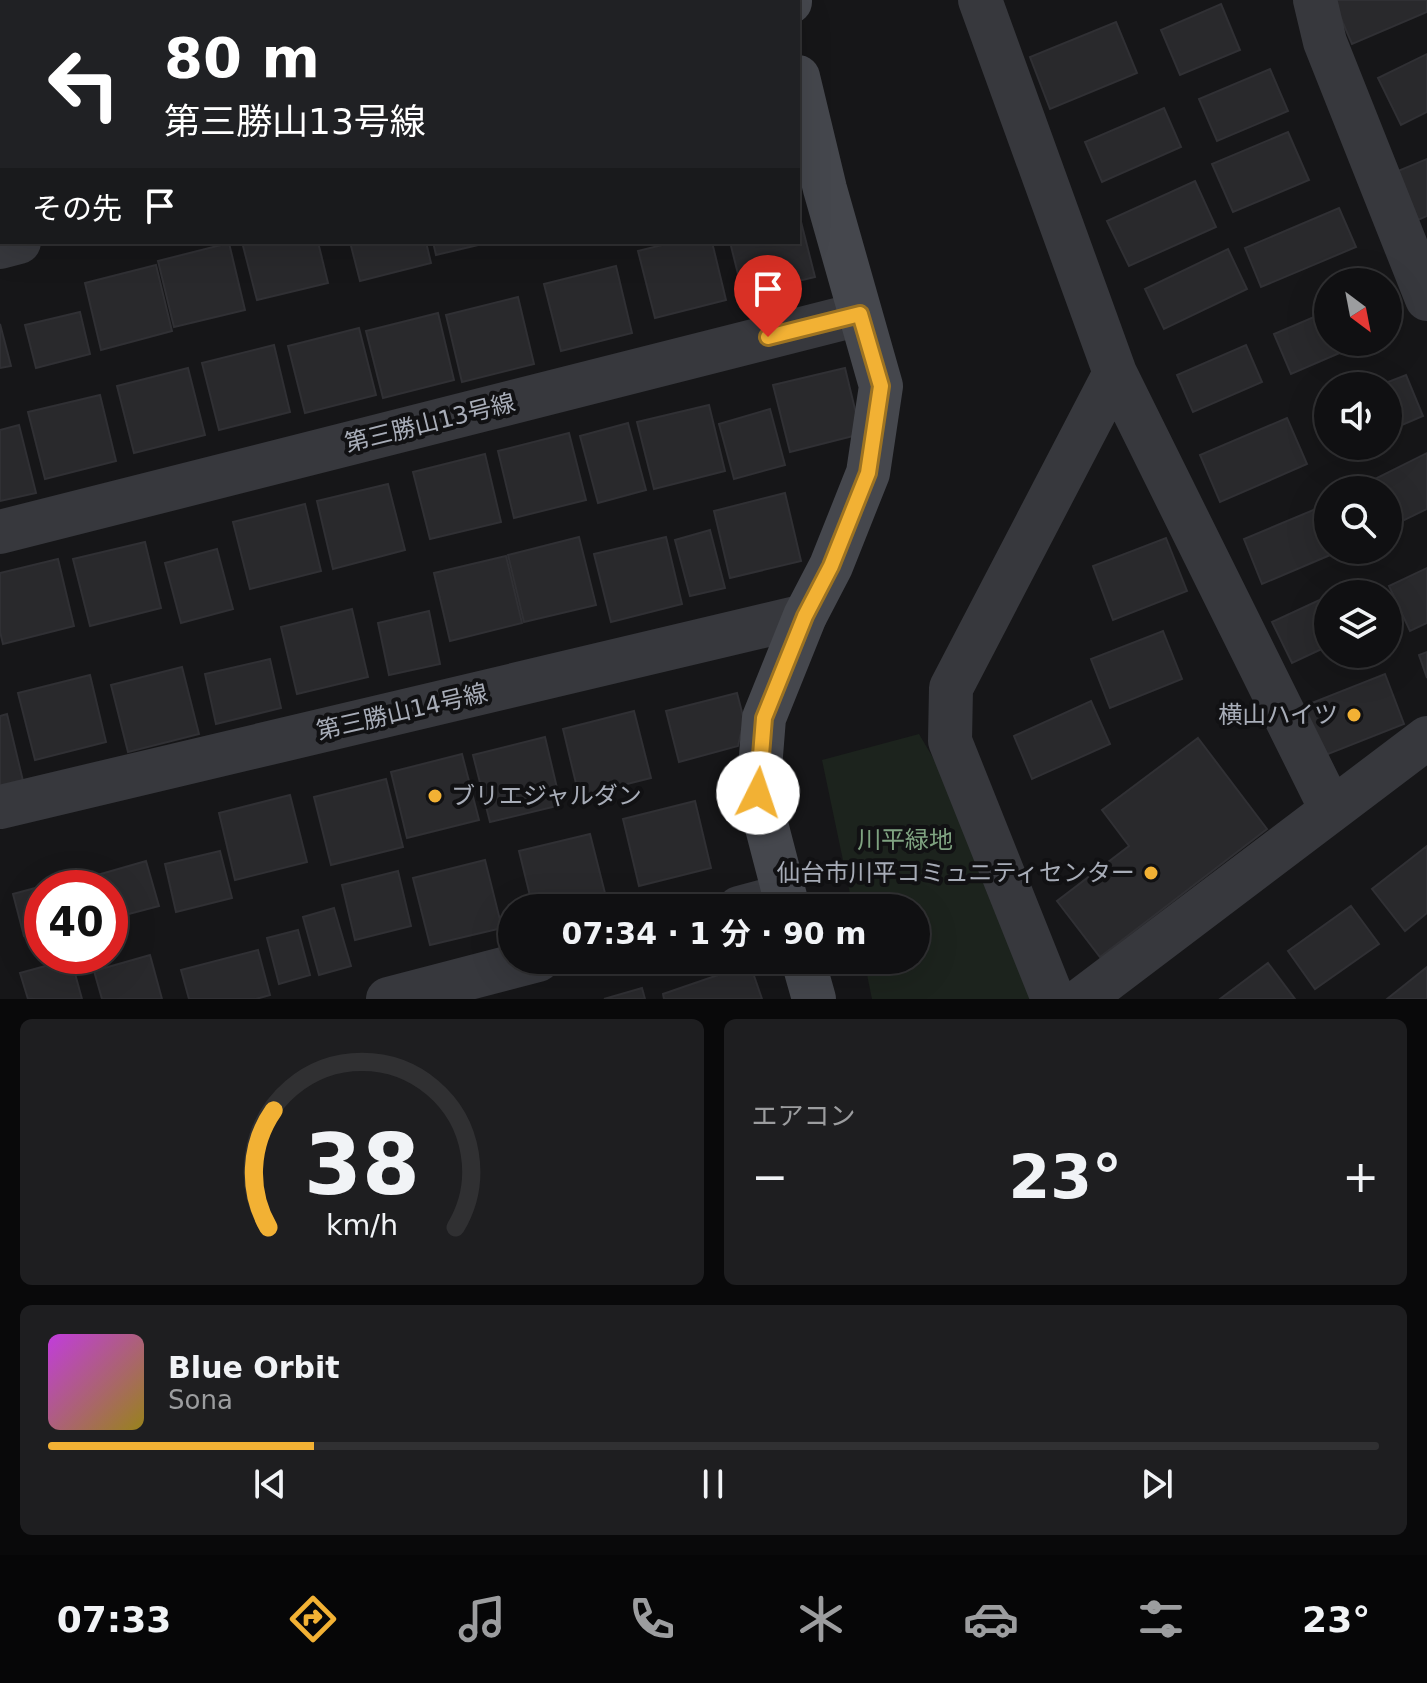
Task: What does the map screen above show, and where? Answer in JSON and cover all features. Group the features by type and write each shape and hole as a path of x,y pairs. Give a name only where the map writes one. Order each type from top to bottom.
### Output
{"street":[{"path":"980,0 1115,373 1331,809"},
{"path":"1315,0 1325,42 1427,299"},
{"path":"784,894 758,793 764,718 868,473 881,386 810,133 800,86"},
{"name":"第三勝山13号線","path":"0,532 860,314"},
{"path":"1053,999 950,741 951,688 1115,373"},
{"name":"第三勝山14号線","path":"0,807 805,616"},
{"path":"1082,999 1427,738"},
{"path":"388,999 498,970"},
{"path":"807,974 814,999"}],"green space":[{"name":"川平緑地","path":"919,734 945,778 1031,999 872,999 867,974 930,974 930,894 850,894 822,760"}],"building":[{"path":"1427,0 1427,12 1352,44 1334,2"},
{"path":"1221,4 1240,50 1180,75 1161,30"},
{"path":"1116,22 1137,73 1050,109 1030,57"},
{"path":"1427,54 1427,112 1401,125 1378,78"},
{"path":"1270,69 1288,111 1217,141 1199,99"},
{"path":"1164,108 1181,147 1102,182 1085,142"},
{"path":"1288,132 1309,180 1233,212 1212,164"},
{"path":"1427,159 1427,216 1418,220 1398,171"},
{"path":"1195,181 1216,227 1129,266 1107,221"},
{"path":"1339,208 1356,247 1261,287 1245,248"},
{"path":"800,218 815,277 743,294 730,244 800,244"},
{"path":"229,244 245,310 174,327 158,261"},
{"path":"243,244 318,244 328,283 257,300"},
{"path":"351,244 426,244 431,263 360,281"},
{"path":"433,244 483,244 436,255"},
{"path":"666,244 712,244 726,300 655,318 638,251"},
{"path":"1228,249 1247,289 1164,329 1145,289"},
{"path":"156,265 172,331 101,350 85,283"},
{"path":"616,266 632,333 561,351 544,284"},
{"path":"518,297 534,364 462,382 446,315"},
{"path":"80,312 90,354 36,368 25,325"},
{"path":"438,313 454,380 383,398 366,331"},
{"path":"1314,317 1314,356 1333,356 1291,374 1274,334"},
{"path":"0,324 11,366 0,368"},
{"path":"359,328 376,395 305,413 288,346"},
{"path":"274,345 290,412 219,430 202,363"},
{"path":"1246,345 1262,382 1193,412 1177,375"},
{"path":"188,368 205,435 134,453 117,386"},
{"path":"845,368 861,434 790,452 773,385"},
{"path":"1406,375 1423,416 1402,425 1402,377"},
{"path":"100,395 116,461 45,479 28,412"},
{"path":"709,405 725,471 654,489 637,422"},
{"path":"770,409 785,465 734,479 719,424"},
{"path":"1287,418 1307,464 1220,502 1200,455"},
{"path":"628,423 646,490 598,503 580,436"},
{"path":"19,425 36,493 0,501 0,430"},
{"path":"569,433 586,500 514,518 498,451"},
{"path":"1427,453 1427,509 1402,521 1402,476 1381,476"},
{"path":"485,454 501,522 430,539 413,472"},
{"path":"388,484 405,550 333,569 317,501"},
{"path":"785,493 801,561 730,578 714,511"},
{"path":"305,504 321,571 250,589 233,522"},
{"path":"1314,510 1314,562 1262,584 1244,539"},
{"path":"710,530 725,588 690,596 675,540"},
{"path":"579,537 596,605 524,622 508,555"},
{"path":"666,537 682,604 611,622 594,554"},
{"path":"1166,538 1187,591 1113,620 1093,566"},
{"path":"145,542 161,608 90,626 73,559"},
{"path":"217,549 233,609 181,623 165,563"},
{"path":"506,556 522,623 450,641 434,573"},
{"path":"58,559 74,626 3,644 0,632 0,573"},
{"path":"1427,568 1427,623 1410,631 1402,614 1402,580"},
{"path":"1314,602 1314,653 1292,663 1272,622"},
{"path":"352,609 368,677 297,694 281,627"},
{"path":"429,611 440,664 389,675 378,623"},
{"path":"1163,631 1182,679 1110,708 1091,659"},
{"path":"1427,652 1427,678 1419,655"},
{"path":"270,659 281,708 216,724 205,674"},
{"path":"182,667 199,734 128,752 111,685"},
{"name":"横山ハイツ","path":"1385,674 1404,724 1323,756 1304,706"},
{"path":"90,675 106,742 35,760 18,693"},
{"path":"737,693 744,720 738,746 679,762 666,711"},
{"path":"1091,701 1110,744 1032,779 1014,736"},
{"path":"634,711 651,778 579,796 563,729"},
{"path":"7,714 23,781 0,787 0,716"},
{"path":"545,737 561,805 490,822 473,755"},
{"name":"仙台市川平コミュニティセンター","path":"1198,738 1267,829 1100,957 1057,901 1129,846 1102,810"},
{"name":"ブリエジャルダン","path":"462,754 479,820 407,838 391,772"},
{"path":"386,779 403,847 331,865 314,797"},
{"path":"290,795 307,862 235,880 219,813"},
{"path":"695,801 711,868 639,886 623,819"},
{"path":"590,834 605,894 530,894 519,851"},
{"path":"1427,846 1427,913 1405,931 1372,889"},
{"path":"220,851 232,898 176,912 165,864"},
{"path":"485,860 498,912 498,929 430,945 413,878"},
{"path":"146,861 159,906 128,914 128,870 115,870"},
{"path":"398,871 411,926 355,940 342,885"},
{"path":"24,891 24,936 13,894"},
{"path":"1351,906 1379,944 1315,989 1288,951"},
{"path":"334,908 351,966 319,975 303,917"},
{"path":"298,930 310,975 279,984 267,938"},
{"path":"258,950 270,995 256,999 189,999 181,970"},
{"path":"150,955 162,999 102,999 95,974 128,974 128,961"},
{"path":"1268,963 1295,999 1220,999"},
{"path":"1427,967 1427,999 1387,999"},
{"path":"20,973 75,974 82,999 28,999"},
{"path":"721,974 753,974 762,999 664,999 663,994"},
{"path":"642,988 645,999 604,999"}],"place":[{"name":"横山ハイツ","path":"1354,715"},
{"name":"ブリエジャルダン","path":"435,796"},
{"name":"仙台市川平コミュニティセンター","path":"1151,873"}],"route":[{"path":"758,793 764,718 868,473 881,386 860,314 768,337"}]}
